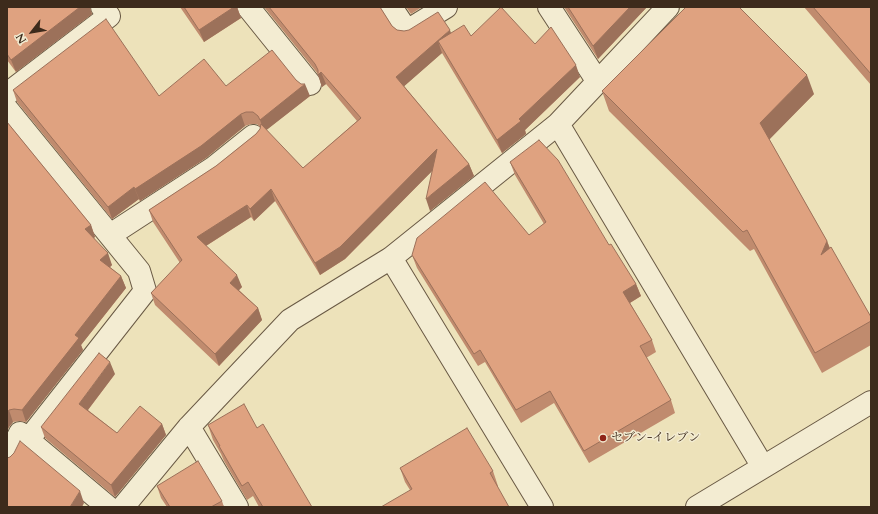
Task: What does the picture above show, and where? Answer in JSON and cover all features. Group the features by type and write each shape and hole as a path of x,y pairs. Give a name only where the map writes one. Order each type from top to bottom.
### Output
{"street":[{"path":"7,94 109,16 102,7"},
{"path":"248,7 310,84"},
{"path":"391,7 407,31 446,7"},
{"path":"549,7 598,82"},
{"path":"123,507 189,427 290,320 391,258 558,124 668,7"},
{"path":"7,109 139,271 145,291 18,431 7,459"},
{"path":"558,124 763,468"},
{"path":"110,235 214,168 253,136"},
{"path":"391,258 542,507"},
{"path":"697,507 871,402"},
{"path":"189,427 237,507"},
{"path":"18,431 108,507"}],"building":[{"path":"7,7 80,7 11,60 7,54"},
{"path":"184,7 234,7 199,30"},
{"path":"269,7 380,7 392,26 397,30 404,31 409,30 438,12 450,30 396,77 469,164 426,199 437,149 340,247 315,263 271,189 250,209 247,205 197,237 237,275 230,283 258,308 215,354 151,293 182,260 149,210 216,166 256,134 260,129 261,124 303,168 361,118 321,72 318,75 318,70 315,64"},
{"path":"501,7 535,44 551,27 576,65 519,119 521,121 497,140 438,41 464,25 471,36"},
{"path":"568,7 630,7 593,46"},
{"path":"686,7 739,7 807,75 760,123 827,241 821,255 831,247 871,317 871,321 815,353 747,230 743,232 602,91"},
{"path":"813,7 871,7 871,74"},
{"path":"106,19 159,96 204,59 226,86 272,50 296,80 301,84 305,84 260,120 253,112 241,114 201,146 135,189 134,187 108,207 13,90"},
{"path":"7,122 91,225 85,229 108,253 100,260 121,276 75,335 79,338 22,410 9,410 7,413"},
{"path":"539,140 558,160 609,245 611,244 636,284 623,292 652,340 640,346 671,400 584,451 550,391 516,410 480,350 474,354 412,255 417,238 485,182 529,235 546,222 510,162"},
{"path":"99,353 110,362 79,404 117,433 140,406 162,424 111,485 41,427"},
{"path":"244,404 257,428 263,424 312,507 263,507 248,482 242,486 208,425"},
{"path":"467,428 493,471 490,473 509,507 381,507 412,489 400,468"},
{"path":"20,441 80,491 70,507 7,507 7,458 14,453"},
{"path":"198,461 222,501 211,507 170,507 157,486"}],"place":[{"name":"セブン-イレブン","path":"603,438"}]}
